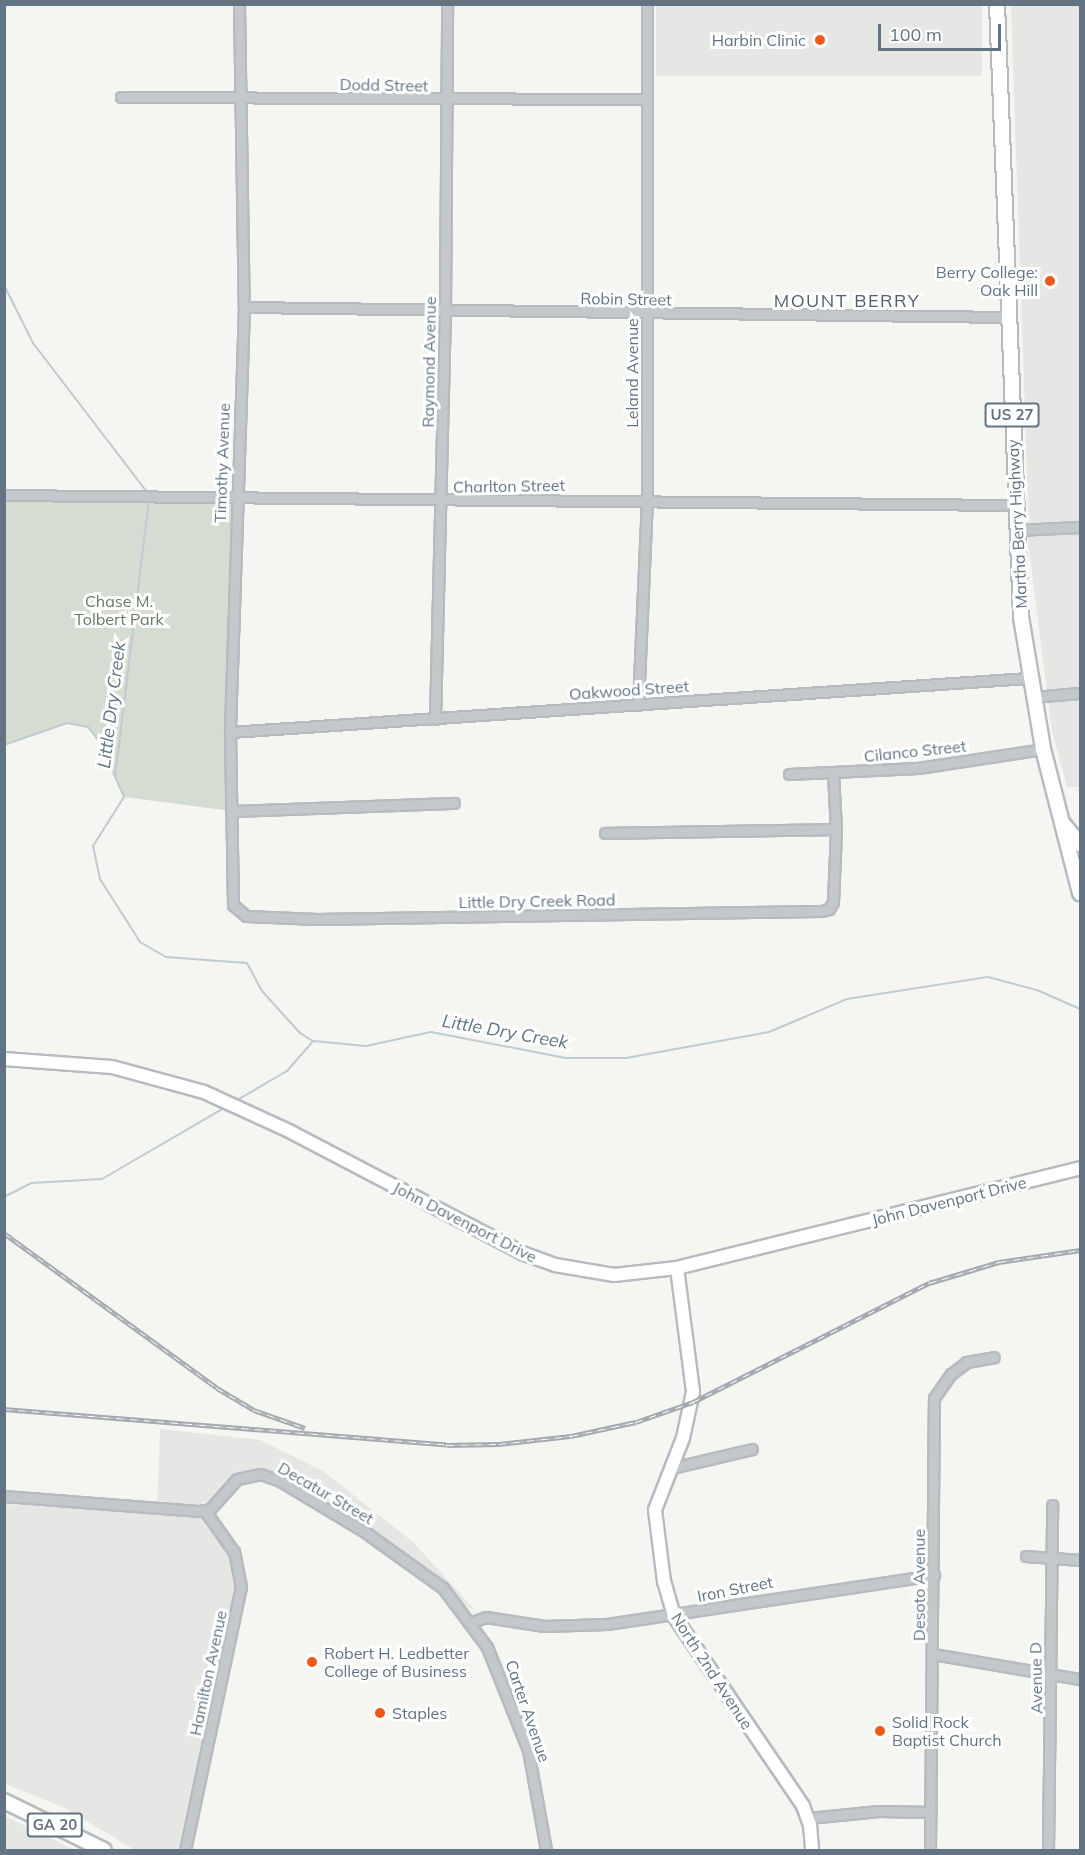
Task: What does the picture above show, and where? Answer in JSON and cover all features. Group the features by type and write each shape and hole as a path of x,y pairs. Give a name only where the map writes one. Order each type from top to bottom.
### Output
{"main road":[{"name":"Martha Berry Highway","path":"997,4 1016,530 1029,678 1043,749 1061,821 1078,872 1080,893"},
{"path":"1061,821 1080,844"},
{"name":"GA 20","path":"4,1801 104,1851"}],"street":[{"name":"Timothy Avenue","path":"239,4 244,307 230,732 233,904 246,916"},
{"name":"Raymond Avenue","path":"435,719 445,312 447,4"},
{"name":"Leland Avenue","path":"638,705 647,498 647,4"},
{"name":"Dodd Street","path":"121,97 445,101 646,99"},
{"name":"Robin Street","path":"244,307 445,312 1008,317"},
{"name":"Charlton Street","path":"4,495 441,502 647,498 1015,505"},
{"path":"1016,530 1080,527"},
{"name":"Oakwood Street","path":"230,732 1029,678"},
{"path":"1033,697 1080,693"},
{"name":"Cilanco Street","path":"789,774 833,774 918,768 1043,749"},
{"path":"605,833 836,829 833,774"},
{"path":"231,811 454,803"},
{"name":"Little Dry Creek Road","path":"246,916 316,920 829,909 833,902 836,829"},
{"name":"John Davenport Drive","path":"4,1059 112,1067 204,1092 289,1131 503,1244 555,1265 620,1275 677,1268 1080,1168"},
{"name":"North 2nd Avenue","path":"677,1268 693,1392 690,1415 658,1499 654,1522 674,1616 809,1818 812,1851"},
{"name":"Desoto Avenue","path":"930,1851 934,1398 951,1374 967,1362 994,1357"},
{"path":"671,1468 752,1449"},
{"name":"Decatur Street","path":"205,1511 237,1479 252,1474 269,1476 430,1576 472,1622"},
{"path":"4,1496 205,1511"},
{"name":"Avenue D","path":"1048,1851 1052,1505"},
{"name":"Hamilton Avenue","path":"185,1851 241,1587 234,1552 205,1511"},
{"path":"1026,1556 1080,1560"},
{"name":"Iron Street","path":"472,1622 486,1617 570,1626 674,1616 794,1593 933,1575"},
{"name":"Carter Avenue","path":"472,1622 496,1664 528,1750 546,1851"},
{"path":"933,1654 1080,1679"},
{"path":"809,1818 879,1811 931,1812"}],"shaded area":[{"name":"Harbin Clinic","path":"656,5 982,5 982,76 656,76"},
{"name":"Berry College: Oak Hill","path":"1011,5 1080,5 1080,532 1029,532"},
{"path":"1080,533 1080,787 1067,787 1052,731 1027,534"},
{"path":"160,1429 260,1440 323,1471 413,1542 475,1610 468,1608 433,1572 350,1516 274,1471 238,1471 207,1502 202,1502 205,1525 229,1555 236,1582 178,1850 135,1850 65,1808 5,1784 5,1504 157,1513"},
{"path":"4,1816 38,1832 75,1850 5,1850"}],"green space":[{"name":"Chase M. Tolbert Park","path":"5,495 235,498 231,811 124,797 99,741 88,727 67,723 5,745"}],"waterway":[{"name":"Little Dry Creek","path":"4,285 33,343 147,492"},
{"name":"Little Dry Creek","path":"115,777 149,500"},
{"name":"Little Dry Creek","path":"4,745 67,723 88,727 99,741 124,797 93,846 100,879 140,942 166,957 247,963 262,991 300,1033 313,1041 366,1046 431,1032 566,1058 626,1058 769,1032 847,999 988,977 1037,990 1080,1009"},
{"path":"239,1099 287,1071 313,1041"},
{"path":"4,1197 31,1183 102,1179 224,1108"}],"railway":[{"path":"4,1233 217,1388 254,1410 305,1428"},
{"path":"4,1409 447,1445 499,1444 571,1436 636,1422 693,1402 929,1283 999,1262 1080,1250"}],"place":[{"name":"Harbin Clinic","path":"820,40"},
{"name":"Berry College: Oak Hill","path":"1050,281"},
{"name":"Robert H. Ledbetter College of Business","path":"312,1662"},
{"name":"Staples","path":"380,1713"},
{"name":"Solid Rock Baptist Church","path":"880,1731"}],"district":[{"name":"MOUNT BERRY","path":"847,301"}]}
